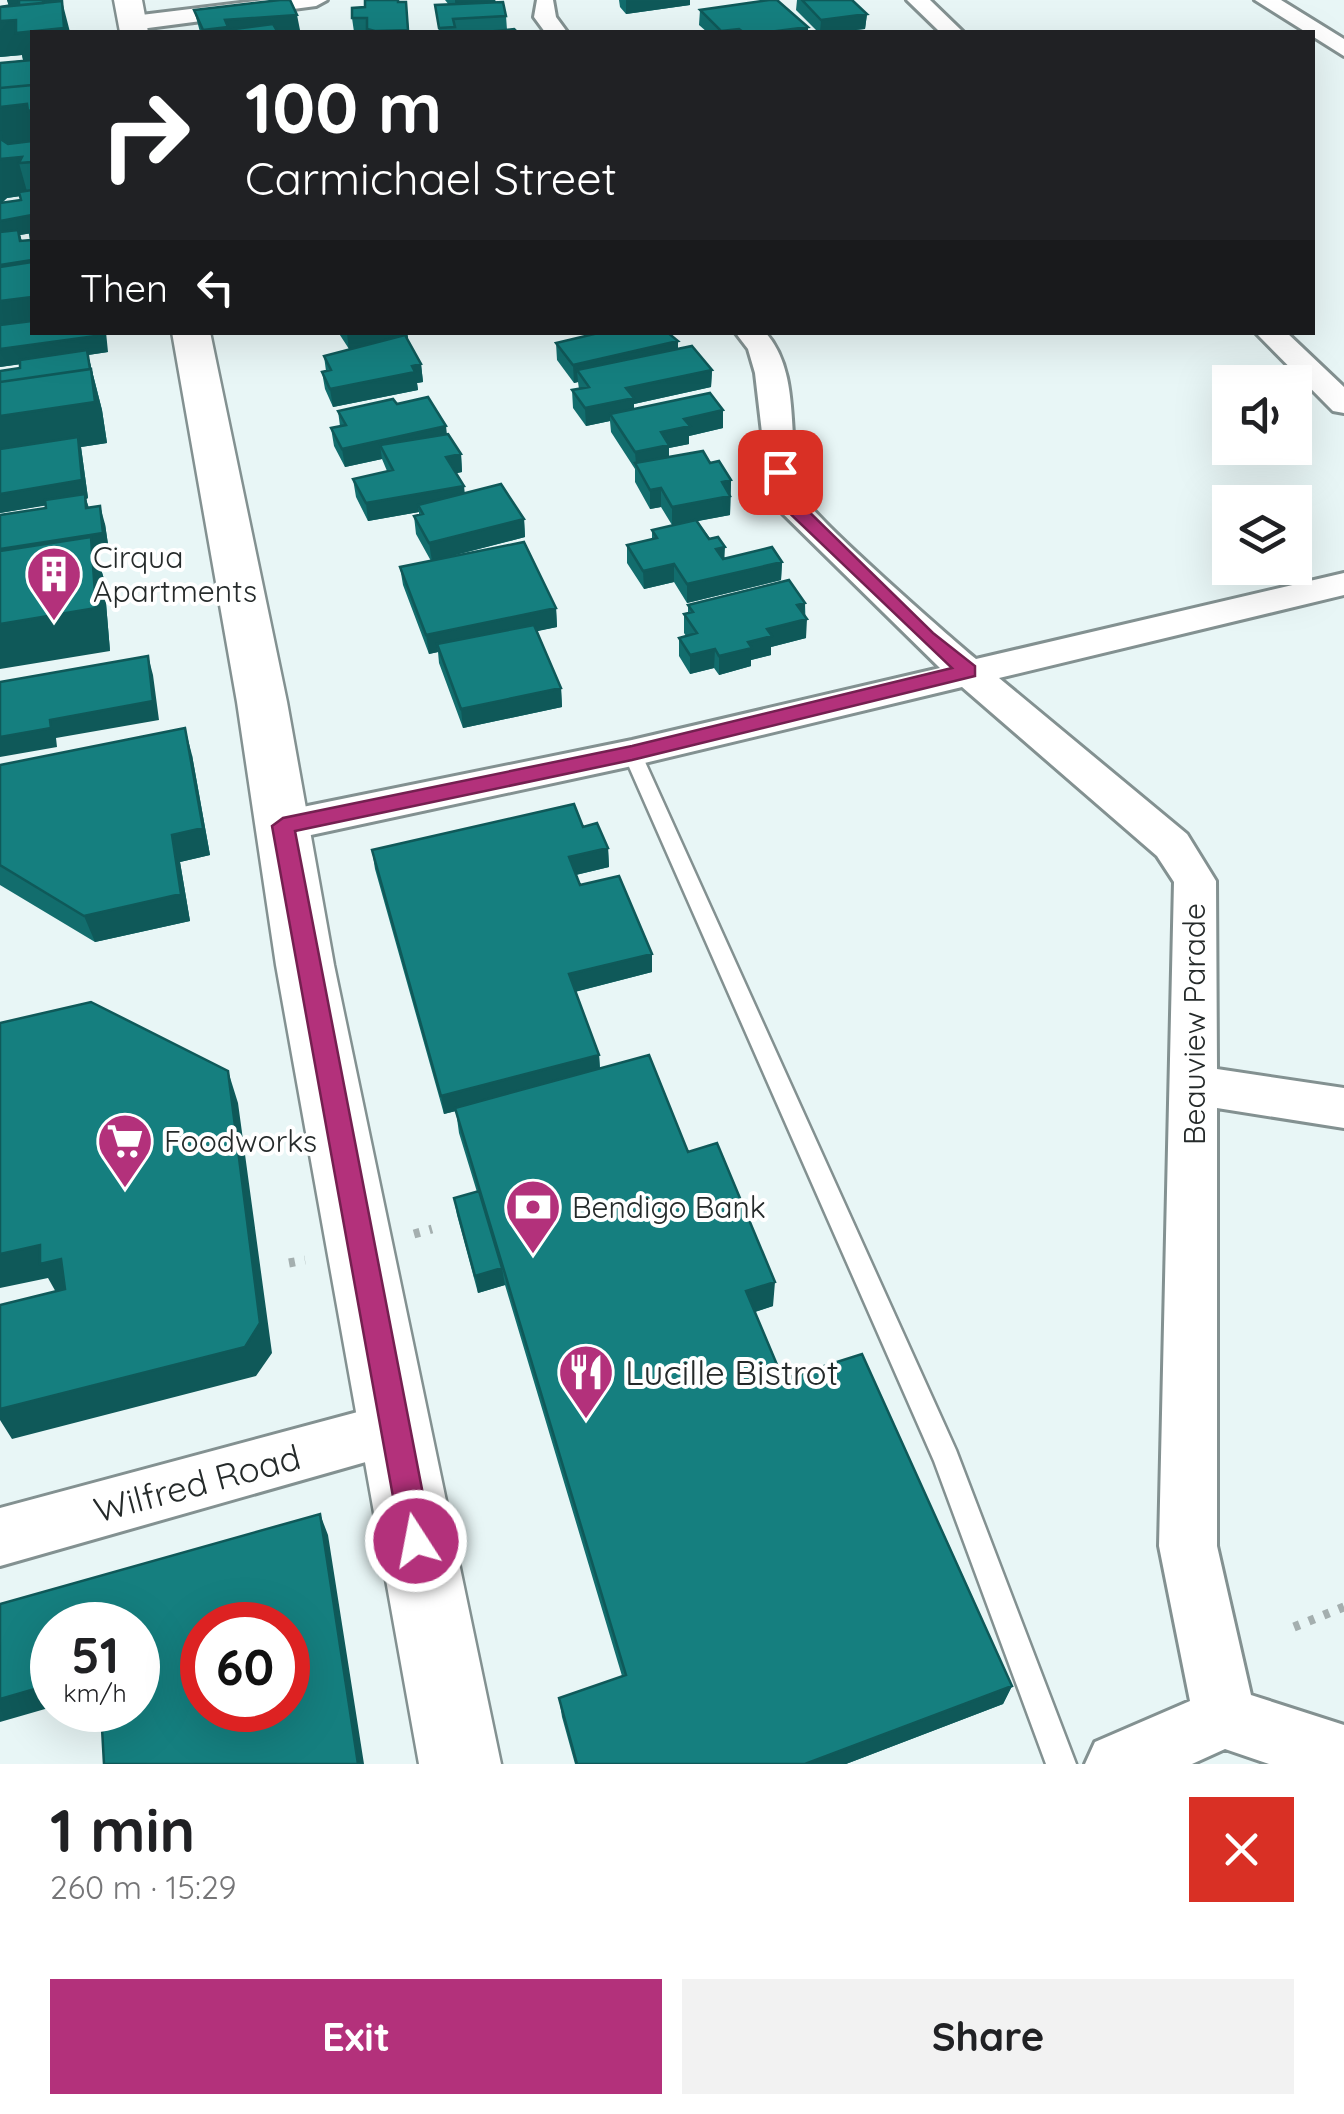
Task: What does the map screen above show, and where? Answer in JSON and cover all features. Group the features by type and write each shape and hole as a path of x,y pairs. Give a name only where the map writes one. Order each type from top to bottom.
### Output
{"main road":[{"path":"192,335 394,1429 460,1764"}],"street":[{"path":"132,18 316,0"},
{"path":"918,0 950,30"},
{"path":"1266,0 1314,30"},
{"path":"546,4 545,17 555,30"},
{"path":"1315,31 1344,49"},
{"name":"Beauview Parade","path":"752,335 762,347 770,372 787,501 926,637 1172,845 1195,881 1188,1546 1225,1718"},
{"path":"1272,335 1344,404"},
{"path":"283,826 632,753 1344,584"},
{"path":"1194,1085 1344,1108"},
{"name":"Wilfred Road","path":"0,1537 394,1429"},
{"path":"1116,1764 1225,1718 1344,1757"}],"lane":[{"path":"632,753 947,1459 1061,1764"}],"path":[{"path":"1294,1626 1344,1607"}],"building":[{"path":"19,0 43,3 0,7 19,4"},
{"path":"290,0 297,15 225,20 228,27 203,30 194,10"},
{"path":"365,0 406,2 408,30 367,29 367,18 352,18 352,8 365,7"},
{"path":"777,0 808,27 720,30 700,10"},
{"path":"802,0 852,0 867,14 821,20"},
{"path":"62,1 64,28 16,33 16,20 0,21 0,7"},
{"path":"503,2 506,16 453,19 455,27 439,28 435,5"},
{"path":"273,24 276,30 226,30"},
{"path":"30,60 30,85 0,88 0,63"},
{"path":"30,85 30,110 27,104 0,107 0,88"},
{"path":"0,131 2,140 8,144 30,141 30,162 19,163 22,157 0,159"},
{"path":"30,190 30,215 0,221 0,203 21,200 19,192"},
{"path":"18,230 20,241 30,240 30,260 0,265 0,232"},
{"path":"30,262 30,297 0,301 0,267"},
{"path":"30,321 30,335 103,335 0,349 0,325"},
{"path":"405,335 421,364 412,366 415,372 330,389 322,372 331,370 324,356"},
{"path":"590,335 671,335 678,341 573,365 556,343"},
{"path":"692,346 712,370 626,388 634,398 585,408 572,390 589,387 577,370"},
{"path":"87,350 90,369 0,382 0,371 20,368 20,360"},
{"path":"91,369 95,402 0,416 0,382"},
{"path":"710,393 723,410 684,419 690,426 661,432 669,445 635,452 610,414"},
{"path":"428,397 446,426 342,449 331,428 346,425 338,411 393,399 397,404"},
{"path":"448,434 461,454 446,457 464,486 366,503 353,479 393,470 380,445"},
{"path":"78,437 82,480 0,494 0,449"},
{"path":"703,451 710,463 719,461 731,480 722,482 730,496 672,507 661,488 650,490 635,463"},
{"path":"501,484 524,519 429,543 414,516 423,514 418,505"},
{"path":"85,494 86,508 100,506 103,533 0,549 0,515 46,508 45,500"},
{"path":"696,520 709,539 718,537 725,547 716,549 723,559 772,547 782,562 687,584 674,564 643,571 627,545 657,538 652,530"},
{"path":"91,537 96,608 0,624 0,551"},
{"path":"524,542 556,608 426,635 400,567"},
{"path":"789,580 805,603 797,605 807,619 767,629 772,636 748,642 752,648 719,656 715,649 690,655 679,638 697,633 684,614 693,612 688,605"},
{"path":"534,625 561,688 461,709 437,644"},
{"path":"148,656 153,701 50,720 51,728 0,737 0,682"},
{"path":"185,728 203,828 172,835 181,894 84,916 0,865 0,765"},
{"path":"574,804 583,827 597,823 608,848 569,857 580,885 619,876 652,954 569,974 599,1055 441,1096 372,850"},
{"name":"Foodworks","path":"91,1002 228,1071 260,1323 245,1347 0,1409 0,1305 65,1289 61,1259 40,1264 40,1245 0,1254 0,1023"},
{"path":"649,1055 688,1152 717,1143 775,1282 746,1291 783,1379 862,1354 1012,1686 805,1764 577,1764 559,1698 626,1675 455,1108"},
{"path":"479,1191 502,1268 475,1276 454,1198"},
{"path":"320,1514 358,1764 104,1764 102,1732 160,1732 160,1602 30,1602 30,1690 0,1699 0,1604"}],"place":[{"name":"Cirqua Apartments","path":"54,623"},
{"name":"Foodworks","path":"125,1190"},
{"name":"Bendigo Bank","path":"533,1256"},
{"name":"Lucille Bistrot","path":"586,1421"}],"route":[{"path":"416,1541 283,826 632,753 968,671 926,637 787,501 780,472"}]}
